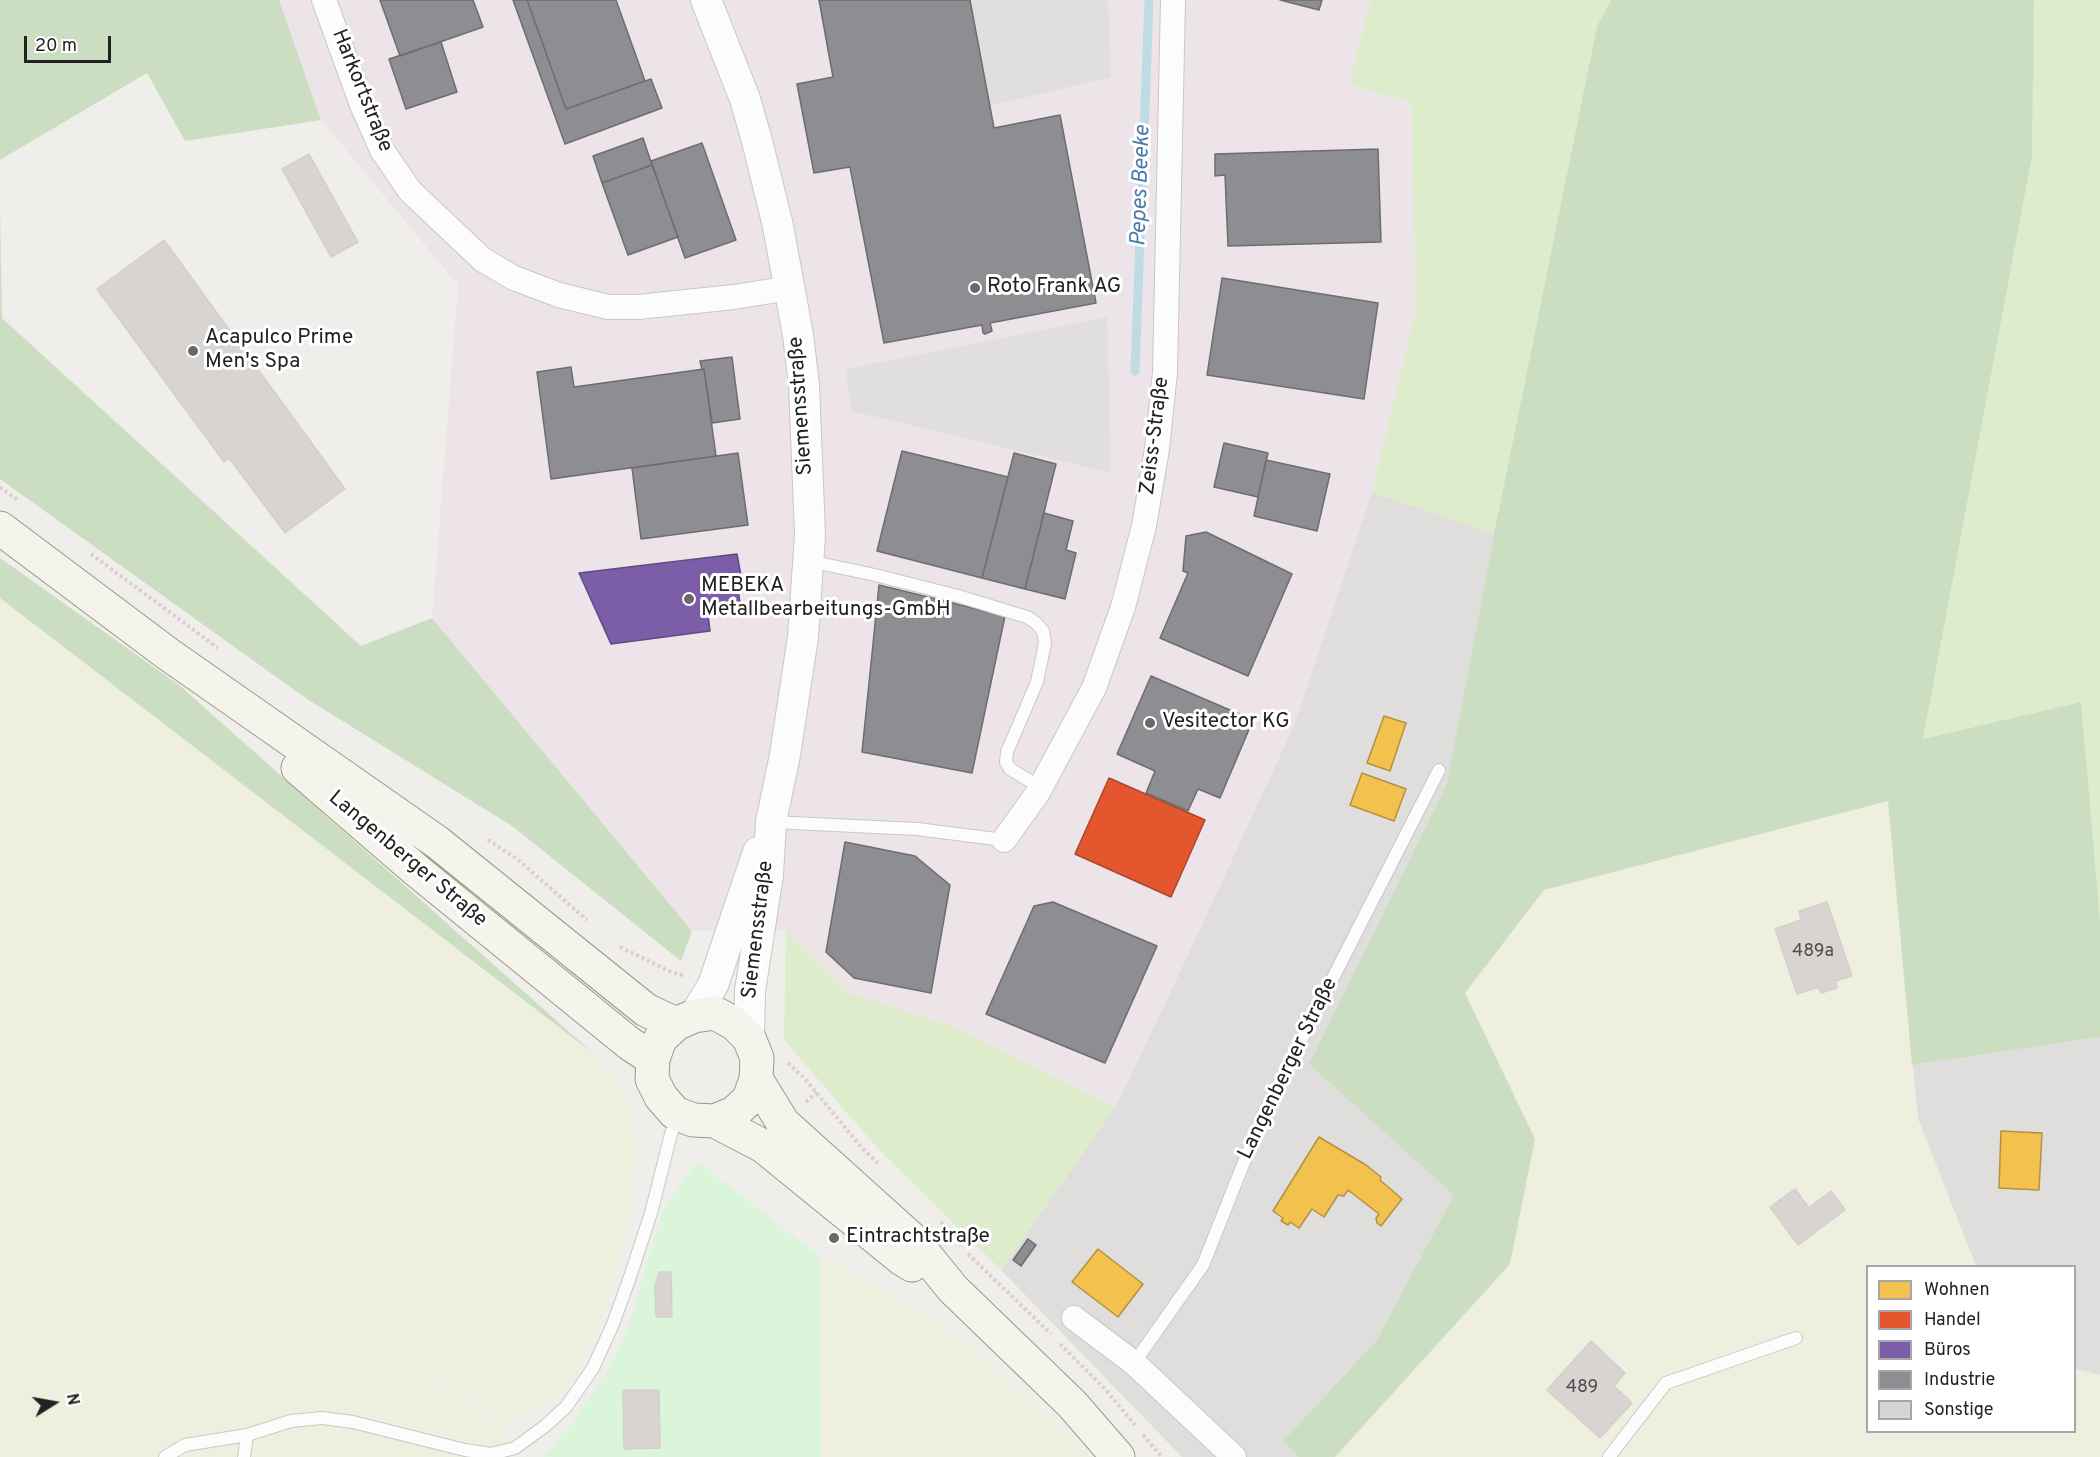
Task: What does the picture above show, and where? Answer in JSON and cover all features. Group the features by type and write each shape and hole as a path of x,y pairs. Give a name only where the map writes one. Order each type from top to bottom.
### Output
{"main road":[{"name":"Langenberger Straße","path":"0,528 168,654 437,842 646,1010 685,1020"},
{"name":"Langenberger Straße","path":"168,654 416,870 630,1044 653,1059"},
{"path":"715,1121 734,1113 749,1098 756,1079 757,1058 749,1038 735,1024 715,1013 685,1020 660,1039 653,1059 652,1079 661,1097 678,1115 693,1120 715,1121 763,1146 902,1259 953,1289"},
{"path":"756,1079 783,1123 914,1241 953,1289 1072,1404 1118,1457"}],"street":[{"name":"Harkortstraße","path":"324,0 362,105 382,150 410,191 483,260 514,278 559,296 608,307 638,307 713,300 790,288"},
{"name":"Siemensstraße","path":"706,0 737,79 757,141 778,226 790,288 804,385 810,535 803,637 785,755 771,822 768,875 750,991 749,1038"},
{"name":"Zeiss-Straße","path":"1004,840 1040,787 1094,687 1123,608 1144,526 1165,372 1173,0"},
{"name":"Siemensstraße","path":"685,1020 713,985 751,868 771,822"},
{"path":"1074,1318 1134,1363 1234,1457"}],"lane":[{"path":"808,561 875,575 958,597 1027,617 1036,623 1043,632 1045,643 1037,682 1007,752 1006,762 1010,769 1040,787"},
{"name":"Langenberger Straße","path":"1134,1363 1203,1264 1262,1117 1439,770"},
{"path":"771,822 917,829 1004,840"},
{"path":"165,1457 184,1446 248,1434 291,1421 321,1418 353,1422 465,1450 491,1454 516,1453 566,1407 593,1368 613,1324 630,1277 651,1213 678,1115"},
{"path":"1609,1457 1666,1383 1796,1338"},
{"path":"244,1457 248,1434"}],"path":[{"path":"0,487 19,501"},
{"path":"86,551 218,648"},
{"path":"478,834 518,860 592,925"},
{"path":"619,946 669,971 713,985"},
{"path":"782,1058 805,1079 862,1148"},
{"path":"935,1217 949,1228 966,1253 1025,1307 1105,1389 1162,1457"}],"shaded area":[{"path":"279,0 1371,0 1349,84 1411,103 1416,309 1372,492 1295,723 1115,1107 950,1025 849,993 786,930 692,931 432,618 458,285 321,120"},
{"path":"970,0 1108,0 1111,77 990,106"},
{"path":"1107,317 1111,473 851,411 846,369"},
{"path":"1372,492 1494,534 1447,783 1309,1064 1455,1194 1376,1341 1283,1441 1298,1457 1182,1457 1001,1270 1115,1107 1164,1006 1295,723"},
{"path":"2100,1037 2100,1375 2076,1369 2076,1265 1976,1265 1918,1119 1912,1065"}],"green space":[{"path":"0,0 279,0 321,120 185,141 147,73 0,160"},
{"path":"1371,0 1611,0 1597,26 1494,534 1372,492 1416,309 1411,103 1349,84"},
{"path":"1611,0 2034,0 2032,156 1923,739 2081,702 2100,920 2100,1037 1912,1065 1888,801 1544,890 1465,993 1535,1139 1510,1264 1335,1457 1298,1457 1283,1441 1376,1341 1454,1195 1309,1064 1447,783 1494,534 1597,26"},
{"path":"2034,0 2100,0 2100,920 2081,702 1923,739 2032,156"},
{"path":"0,204 2,318 361,646 432,618 692,931 681,961 512,826 307,699 0,479"},
{"path":"0,558 179,685 594,1054 0,598"},
{"path":"0,598 594,1054 632,1101 637,1151 631,1218 602,1322 561,1398 508,1423 351,1324 160,1170 24,1304 161,1173 351,1327 505,1426 506,1457 0,1457 0,1368 47,1326 0,1366"},
{"path":"1889,801 1918,1119 1976,1265 1866,1265 1866,1433 2076,1433 2076,1369 2100,1375 2100,1457 1923,1457 1920,1454 1916,1457 1335,1457 1510,1264 1535,1139 1465,993 1544,890"},
{"path":"786,930 849,993 950,1025 1115,1107 1001,1270 881,1152 784,1040"},
{"path":"697,1161 820,1256 821,1457 544,1457 572,1423 612,1363 629,1324 662,1212"},
{"path":"823,1258 935,1317 1092,1457 825,1457"}],"building: Wohnen":[{"path":"1384,716 1406,723 1390,771 1367,763"},
{"path":"1362,773 1406,789 1394,821 1350,805"},
{"path":"2001,1131 2042,1133 2039,1190 1999,1188"},
{"path":"1319,1137 1366,1165 1402,1199 1381,1226 1377,1223 1376,1218 1379,1214 1348,1190 1344,1196 1338,1195 1324,1217 1312,1209 1299,1228 1290,1222 1288,1225 1281,1221 1283,1218 1273,1211"},
{"path":"1098,1249 1143,1284 1118,1317 1072,1282"}],"building: Handel":[{"path":"1109,778 1205,820 1171,897 1075,854"}],"building: Büros":[{"path":"737,554 742,581 737,582 741,610 708,614 710,631 611,644 579,573"}],"building: Industrie":[{"path":"380,0 473,0 483,27 400,56"},
{"path":"513,0 527,0 566,109 651,79 662,108 565,144"},
{"path":"527,0 616,0 645,81 566,109"},
{"path":"819,0 970,0 994,128 1060,115 1096,303 990,323 992,331 985,334 982,325 884,343 850,167 814,173 797,84 833,77"},
{"path":"1280,0 1322,0 1319,10"},
{"path":"441,42 457,92 406,109 389,59"},
{"path":"643,138 652,165 602,183 593,156"},
{"path":"702,143 736,240 685,258 651,161"},
{"path":"1378,149 1381,242 1228,246 1225,175 1215,176 1215,154"},
{"path":"652,165 678,237 628,255 602,183"},
{"path":"1222,278 1378,303 1364,399 1207,375"},
{"path":"732,357 740,419 712,423 704,369 702,370 700,361"},
{"path":"571,367 574,387 704,369 716,456 551,479 537,372"},
{"path":"1224,443 1268,453 1258,497 1214,487"},
{"path":"902,451 1008,477 982,578 877,551"},
{"path":"738,453 748,525 641,539 632,468"},
{"path":"1014,453 1056,464 1025,589 982,578"},
{"path":"1266,460 1330,474 1317,531 1254,516"},
{"path":"1044,513 1073,521 1066,550 1076,553 1065,599 1025,589"},
{"path":"1206,532 1292,574 1248,676 1160,638 1188,573 1183,571 1186,536"},
{"path":"879,585 1005,616 972,773 862,752"},
{"path":"1151,676 1253,720 1220,798 1198,789 1188,811 1146,793 1155,771 1117,754"},
{"path":"845,842 915,856 950,885 931,993 854,978 826,952"},
{"path":"1053,902 1157,946 1105,1063 986,1014 1034,906"},
{"path":"1028,1239 1036,1245 1021,1266 1013,1260"}],"building: Sonstige":[{"path":"309,154 358,242 331,257 282,169"},
{"name":"Acapulco Prime Men's Spa","path":"164,240 345,489 285,533 229,458 224,462 97,289"},
{"path":"1827,902 1852,976 1835,981 1837,988 1821,993 1819,987 1797,994 1775,929 1801,920 1799,911"},
{"path":"1795,1189 1809,1208 1831,1191 1845,1210 1798,1245 1770,1207"},
{"path":"659,1272 671,1272 672,1317 656,1317 655,1286"},
{"path":"1591,1341 1625,1373 1614,1386 1632,1403 1600,1438 1547,1390"},
{"path":"623,1390 659,1390 660,1448 624,1449"}],"waterway":[{"name":"Pepes Beeke","path":"1135,371 1149,0"}],"place":[{"name":"Roto Frank AG","path":"975,288"},
{"name":"Acapulco Prime Men's Spa","path":"193,351"},
{"name":"MEBEKA Metallbearbeitungs-GmbH","path":"689,599"},
{"name":"Vesitector KG","path":"1150,723"},
{"name":"Eintrachtstraße","path":"834,1238"}]}
